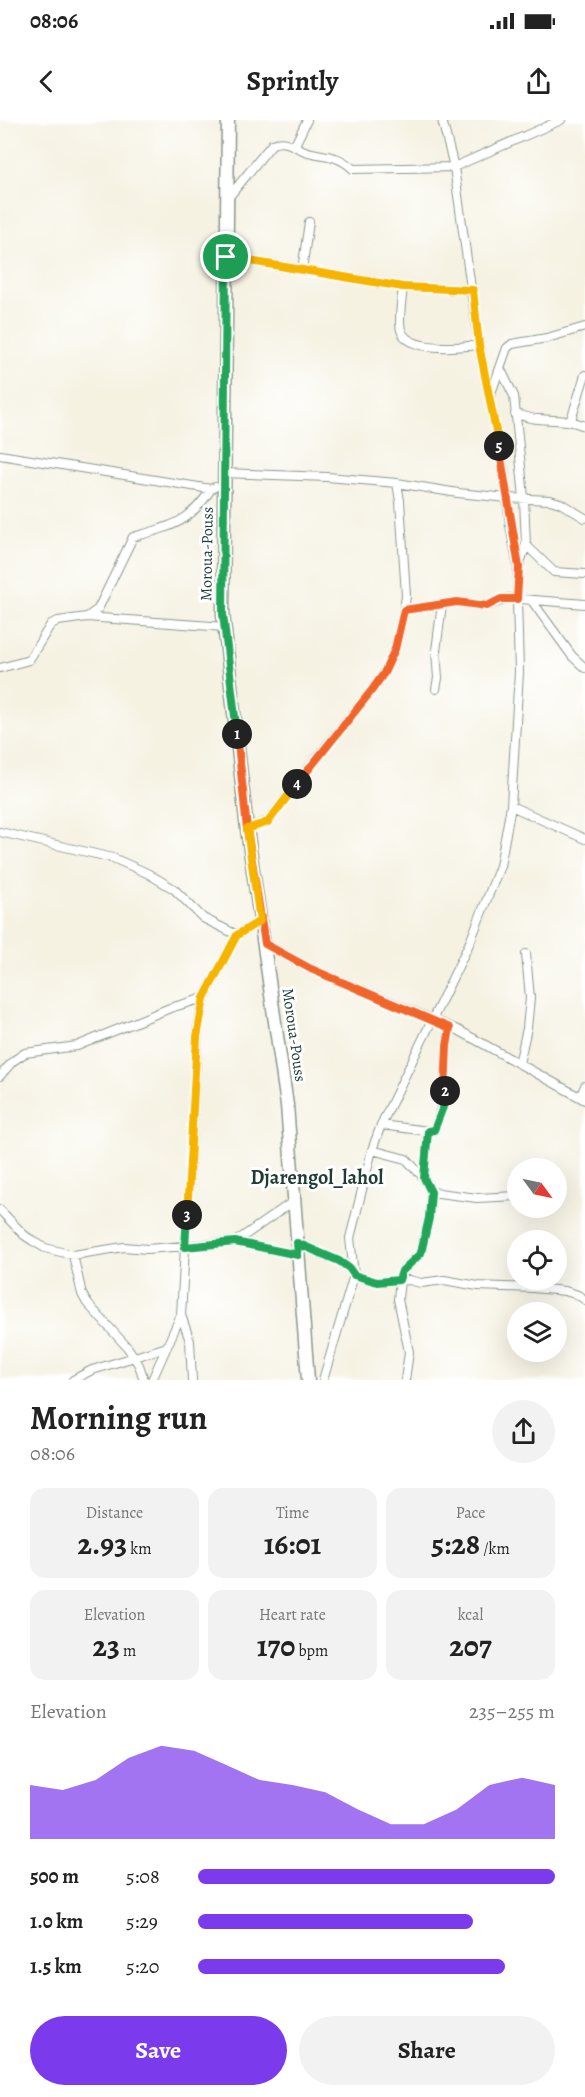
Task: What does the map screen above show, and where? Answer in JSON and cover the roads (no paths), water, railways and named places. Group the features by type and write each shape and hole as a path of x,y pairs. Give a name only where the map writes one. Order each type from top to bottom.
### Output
{"main road":[{"name":"Moroua-Pouss","path":"228,120 223,614 247,829 287,1105 308,1380"}],"street":[{"path":"295,145 307,120"},
{"path":"442,120 454,167 479,345 519,567"},
{"path":"227,199 272,144 284,141 307,152 340,158 353,169 454,167 561,120"},
{"path":"302,270 309,222"},
{"path":"226,257 403,287 473,290"},
{"path":"403,287 400,328 405,335 421,346 479,345"},
{"path":"489,398 501,370 507,348 512,344 548,338 585,327"},
{"path":"323,1380 354,1275 350,1238 372,1150 381,1125 470,942 500,866 511,806 519,672 517,599 519,567 526,545 525,498 513,396 501,370"},
{"path":"571,420 585,375"},
{"path":"577,404 585,400"},
{"path":"515,414 536,419 571,420 585,426"},
{"path":"0,455 211,489"},
{"path":"87,617 102,603 133,537 163,529 193,514 202,505 211,489 224,478 294,475 397,483 458,493 555,501 585,518"},
{"path":"247,829 268,822 372,690 384,673 395,649 404,610 406,586 397,483"},
{"path":"526,545 554,572 585,574"},
{"path":"404,610 465,602 487,606 501,599 585,604"},
{"path":"532,601 572,656 584,666"},
{"path":"436,689 438,678 436,651 442,604"},
{"path":"0,667 29,660 51,624 58,621 87,617 225,627"},
{"path":"511,806 585,839"},
{"path":"0,832 113,858 141,870 174,889 202,918 237,935"},
{"path":"192,1380 190,1341 182,1315 197,1037 204,998 237,935 260,921"},
{"path":"265,944 311,969 458,1030 583,1098 585,1086"},
{"path":"519,1064 530,1005 526,954"},
{"path":"0,1076 13,1060 25,1053 77,1046 170,1008 204,998"},
{"path":"381,1125 434,1130 443,1107 450,1028"},
{"path":"424,1178 428,1131"},
{"path":"372,1150 406,1159 424,1178 431,1192 430,1213 423,1248 418,1258 402,1271 399,1280 398,1299 409,1352 405,1380"},
{"path":"431,1192 477,1198 507,1197"},
{"path":"235,1242 294,1201"},
{"path":"0,1210 33,1241 45,1248 73,1256 124,1246 147,1249 235,1242 298,1249 339,1261 354,1275 377,1282 399,1280 421,1283 444,1280 478,1286 513,1286 565,1291 585,1300"},
{"path":"73,1256 80,1289 87,1303 135,1357 144,1380"},
{"path":"152,1380 182,1315"},
{"path":"73,1380 92,1370 167,1347"}],"district":[{"name":"Djarengol_lahol","path":"317,1177"}]}
